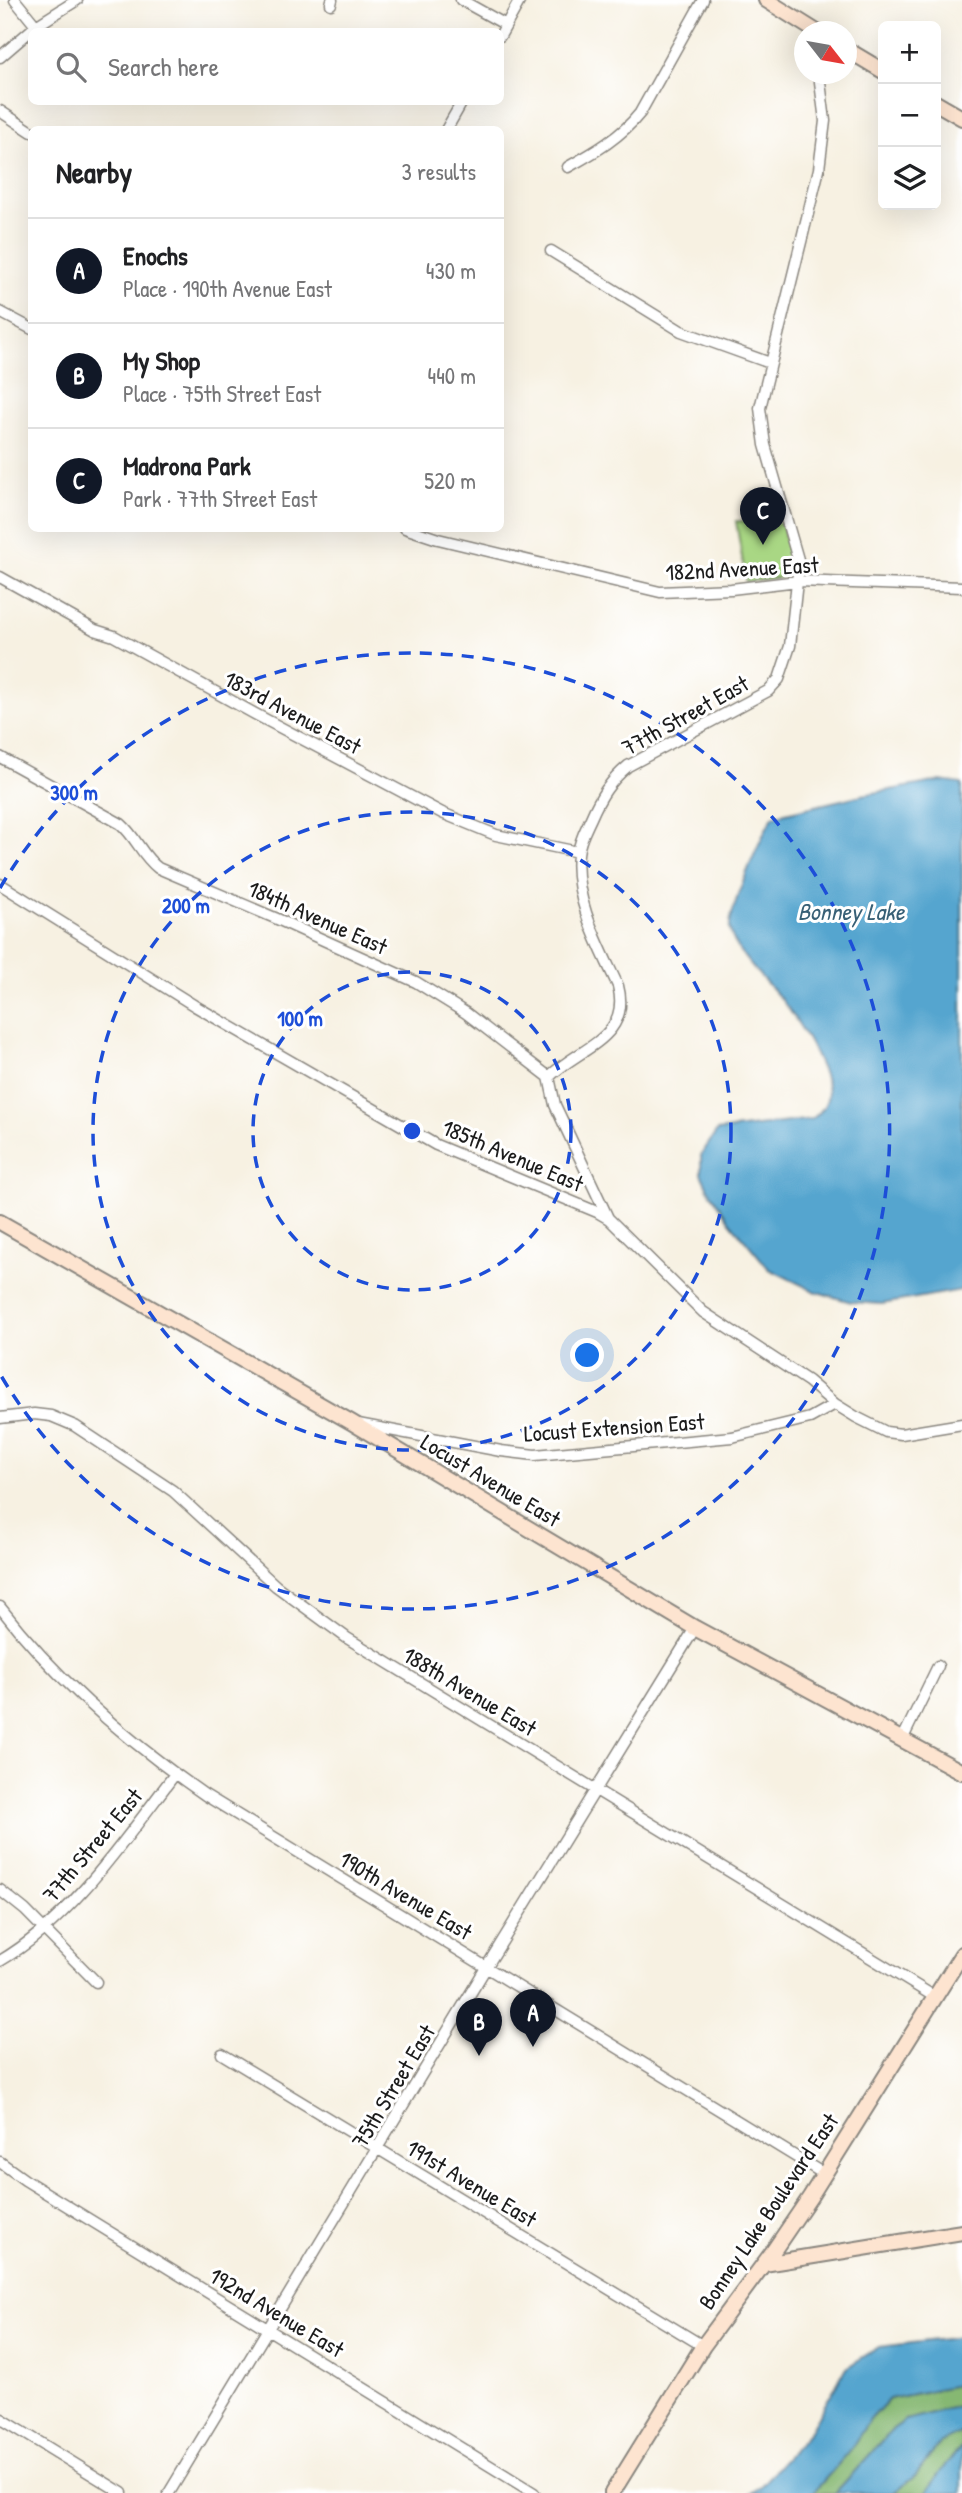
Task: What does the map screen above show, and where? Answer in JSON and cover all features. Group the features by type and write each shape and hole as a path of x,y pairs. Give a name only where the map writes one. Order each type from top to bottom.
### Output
{"street":[{"path":"15,0 36,26"},
{"path":"34,28 77,0"},
{"path":"461,0 506,25"},
{"path":"504,29 520,0"},
{"path":"568,167 628,129 640,113 703,0"},
{"path":"765,0 799,21"},
{"path":"0,57 28,33"},
{"path":"857,56 878,68"},
{"name":"77th Street East","path":"549,1077 561,1065 604,1037 618,1019 622,1006 618,986 579,881 578,852 604,790 628,766 755,699 776,684 790,646 799,563 760,419 770,363 819,169 825,134 820,84"},
{"path":"448,126 460,105"},
{"path":"941,106 962,118"},
{"path":"0,111 28,129"},
{"path":"551,251 681,331 770,363"},
{"path":"0,312 28,326"},
{"name":"182nd Avenue East","path":"417,532 648,591 731,589 798,581 962,587"},
{"name":"183rd Avenue East","path":"0,577 442,813 496,835 578,852"},
{"name":"184th Avenue East","path":"0,757 121,824 135,838 145,857 158,868 416,982 466,1013 549,1077"},
{"name":"185th Avenue East","path":"0,884 195,1006 414,1133 462,1157 589,1208 608,1219 703,1312 808,1381 835,1405 886,1432 911,1433 962,1424"},
{"path":"549,1077 555,1105 608,1219"},
{"name":"Locust Avenue East","path":"0,1222 351,1422 695,1628 962,1772"},
{"name":"Locust Extension East","path":"351,1422 501,1451 536,1455 732,1437 810,1418 835,1405"},
{"name":"188th Avenue East","path":"0,1418 34,1414 51,1416 75,1426 173,1491 276,1586 322,1622 935,1997"},
{"name":"190th Avenue East","path":"0,1607 103,1716 175,1774 237,1815 824,2174"},
{"name":"75th Street East","path":"169,2493 487,1966 695,1628"},
{"path":"902,1740 938,1667"},
{"name":"77th Street East","path":"0,1961 46,1930 71,1904 175,1774"},
{"path":"0,1890 46,1930 96,1982"},
{"name":"Bonney Lake Boulevard East","path":"612,2493 703,2346 764,2264 824,2174 962,1954"},
{"name":"191st Avenue East","path":"222,2054 703,2346"},
{"name":"192nd Avenue East","path":"0,2162 25,2180 534,2493"},
{"path":"764,2264 962,2232"},
{"path":"0,2418 122,2493"}],"green space":[{"path":"736,521 782,523 791,566 784,577 746,582"},
{"path":"962,2384 962,2405 906,2420 893,2429 835,2493 813,2493 889,2399"},
{"path":"962,2432 962,2447 946,2464 926,2493 893,2493 915,2476 941,2442"}],"water":[{"name":"Bonney Lake","path":"940,781 962,784 962,1290 882,1304 851,1302 814,1291 769,1269 730,1222 701,1174 701,1155 717,1131 812,1119 824,1106 828,1093 823,1071 807,1038 781,999 738,948 730,930 731,921 747,873 773,816 862,795"},
{"path":"962,2337 962,2384 889,2399 813,2493 751,2493 760,2487 810,2431 846,2368 879,2347"},
{"path":"962,2405 962,2432 941,2442 915,2476 893,2493 835,2493 893,2429 906,2420"},
{"path":"962,2447 962,2493 926,2493 946,2464"}],"place":[{"name":"Madrona Park","path":"763,545"},
{"name":"Enochs","path":"533,2047"},
{"name":"My Shop","path":"479,2056"}]}
